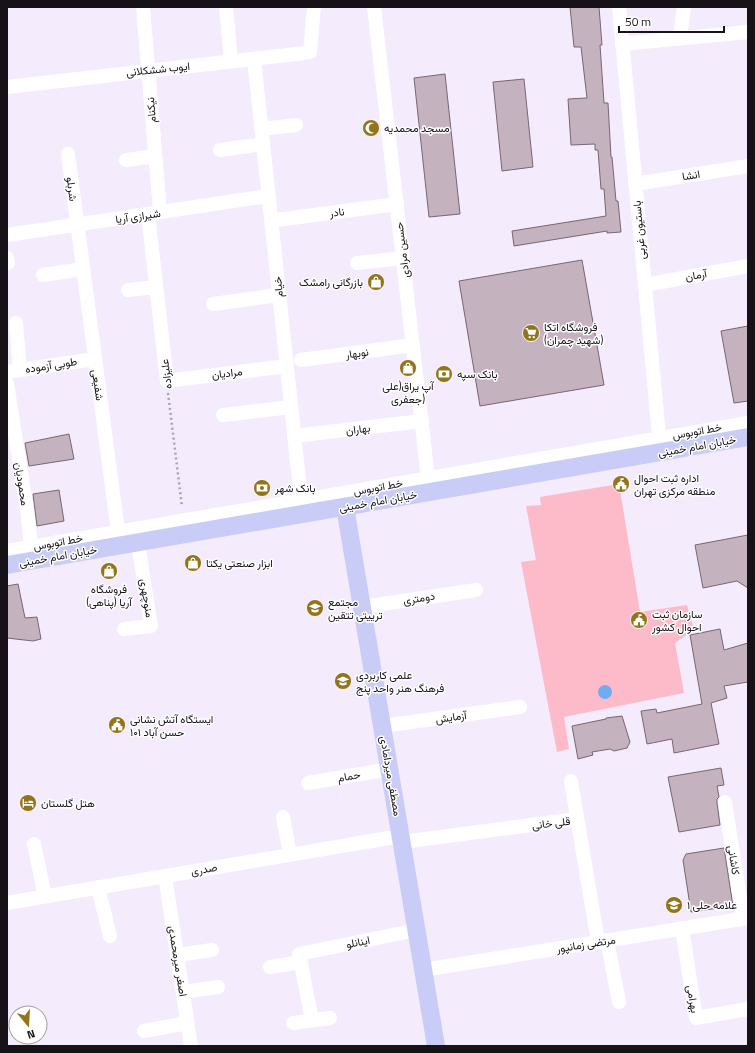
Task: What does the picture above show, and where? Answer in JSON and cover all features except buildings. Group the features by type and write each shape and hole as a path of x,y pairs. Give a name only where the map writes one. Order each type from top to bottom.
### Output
{"main road":[{"name":"خیابان امام خمینی","path":"7,565 32,553 119,539 138,543 302,507 345,507 429,485 660,445 748,437"},
{"name":"مصطفی میردامادی","path":"345,507 436,1046"}],"street":[{"name":"نیکنام","path":"143,7 155,156 154,213"},
{"path":"226,7 231,61"},
{"name":"ایوب ششکلانی","path":"7,86 310,52 314,7"},
{"name":"حسین مرادی","path":"374,7 429,485"},
{"name":"باستیون غربی","path":"619,7 660,445"},
{"path":"680,38 684,7"},
{"path":"622,44 748,32"},
{"name":"خیام","path":"254,59 302,507"},
{"path":"261,129 296,125"},
{"path":"220,150 263,144"},
{"name":"شربلو","path":"68,154 77,224"},
{"path":"126,160 155,156"},
{"name":"انشا","path":"635,184 748,166"},
{"name":"شیرازی آریا","path":"7,235 268,196"},
{"name":"نادر","path":"277,220 397,204"},
{"name":"علیزاده","path":"154,213 156,287 167,381"},
{"name":"شفیعی","path":"77,224 119,539"},
{"path":"357,263 403,258"},
{"name":"آرمان","path":"644,285 748,266"},
{"path":"43,275 83,269"},
{"path":"128,290 156,287"},
{"path":"213,304 279,295"},
{"path":"13,371 16,323"},
{"name":"نوبهار","path":"301,360 413,345"},
{"name":"طوبی آزموده","path":"13,371 95,359"},
{"name":"مرادیان","path":"167,381 286,366"},
{"name":"محمودیان","path":"7,384 13,467 27,510 32,553"},
{"path":"223,415 291,407"},
{"name":"بهاران","path":"294,436 422,421"},
{"name":"خط اتوبوس","path":"660,445 748,422"},
{"name":"خط اتوبوس","path":"119,539 184,520 302,507 429,485"},
{"name":"منوچهری","path":"124,629 151,626 138,543"},
{"name":"خط اتوبوس","path":"7,551 32,553"},
{"name":"دومتری","path":"362,607 476,590"},
{"name":"آزمایش","path":"382,726 520,707"},
{"name":"حمام","path":"308,783 390,769"},
{"path":"571,781 577,819"},
{"name":"کاشانی","path":"725,802 745,918"},
{"path":"283,817 290,855"},
{"name":"قلی خانی","path":"401,839 577,819 602,941 619,1002"},
{"name":"صدری","path":"7,903 290,855 401,839"},
{"path":"34,844 45,896"},
{"name":"اصغر میرمحمدی","path":"165,876 191,1046"},
{"path":"98,887 110,936"},
{"name":"مرتضی زمانپور","path":"424,970 745,918"},
{"name":"بهرامی","path":"682,928 696,1018 748,1010"},
{"name":"اینانلو","path":"270,967 300,958 417,930"},
{"path":"177,955 212,950"},
{"path":"300,958 312,1020"},
{"path":"183,992 218,986"},
{"path":"293,1023 330,1018"},
{"path":"144,1031 188,1023"}],"path":[{"name":"علیزاده","path":"167,381 184,520"}],"shaded area":[{"path":"619,484 640,612 687,605 694,630 675,643 684,693 564,717 569,749 557,752 521,562 536,560 526,506 541,505 540,497"}],"water":[{"path":"602,685 608,685 612,689 612,695 608,699 602,699 598,695 598,689"}],"place":[{"name":"مسجد محمدیه","path":"371,128"},
{"name":"بازرگانی رامشک","path":"376,282"},
{"name":"فروشگاه اتکا (شهید چمران)","path":"531,333"},
{"name":"آپ یراق(علی جعفری)","path":"408,368"},
{"name":"بانک سپه","path":"444,374"},
{"name":"اداره ثبت احوال منطقه مركزی تهران","path":"621,484"},
{"name":"بانک شهر","path":"262,488"},
{"name":"ابزار صنعتی یکتا","path":"193,563"},
{"name":"فروشگاه آریا (پناهی)","path":"109,571"},
{"name":"مجتمع ترییتی تتقین","path":"315,608"},
{"name":"سازمان ثبت احوال کشور","path":"639,620"},
{"name":"علمی کاربردی فرهنگ هنر واحد پنج","path":"343,681"},
{"name":"ایستگاه آتش نشانی ۱۰۱ حسن آباد","path":"117,725"},
{"name":"هتل گلستان","path":"28,803"},
{"name":"علامه حلی ۱","path":"674,905"}]}
